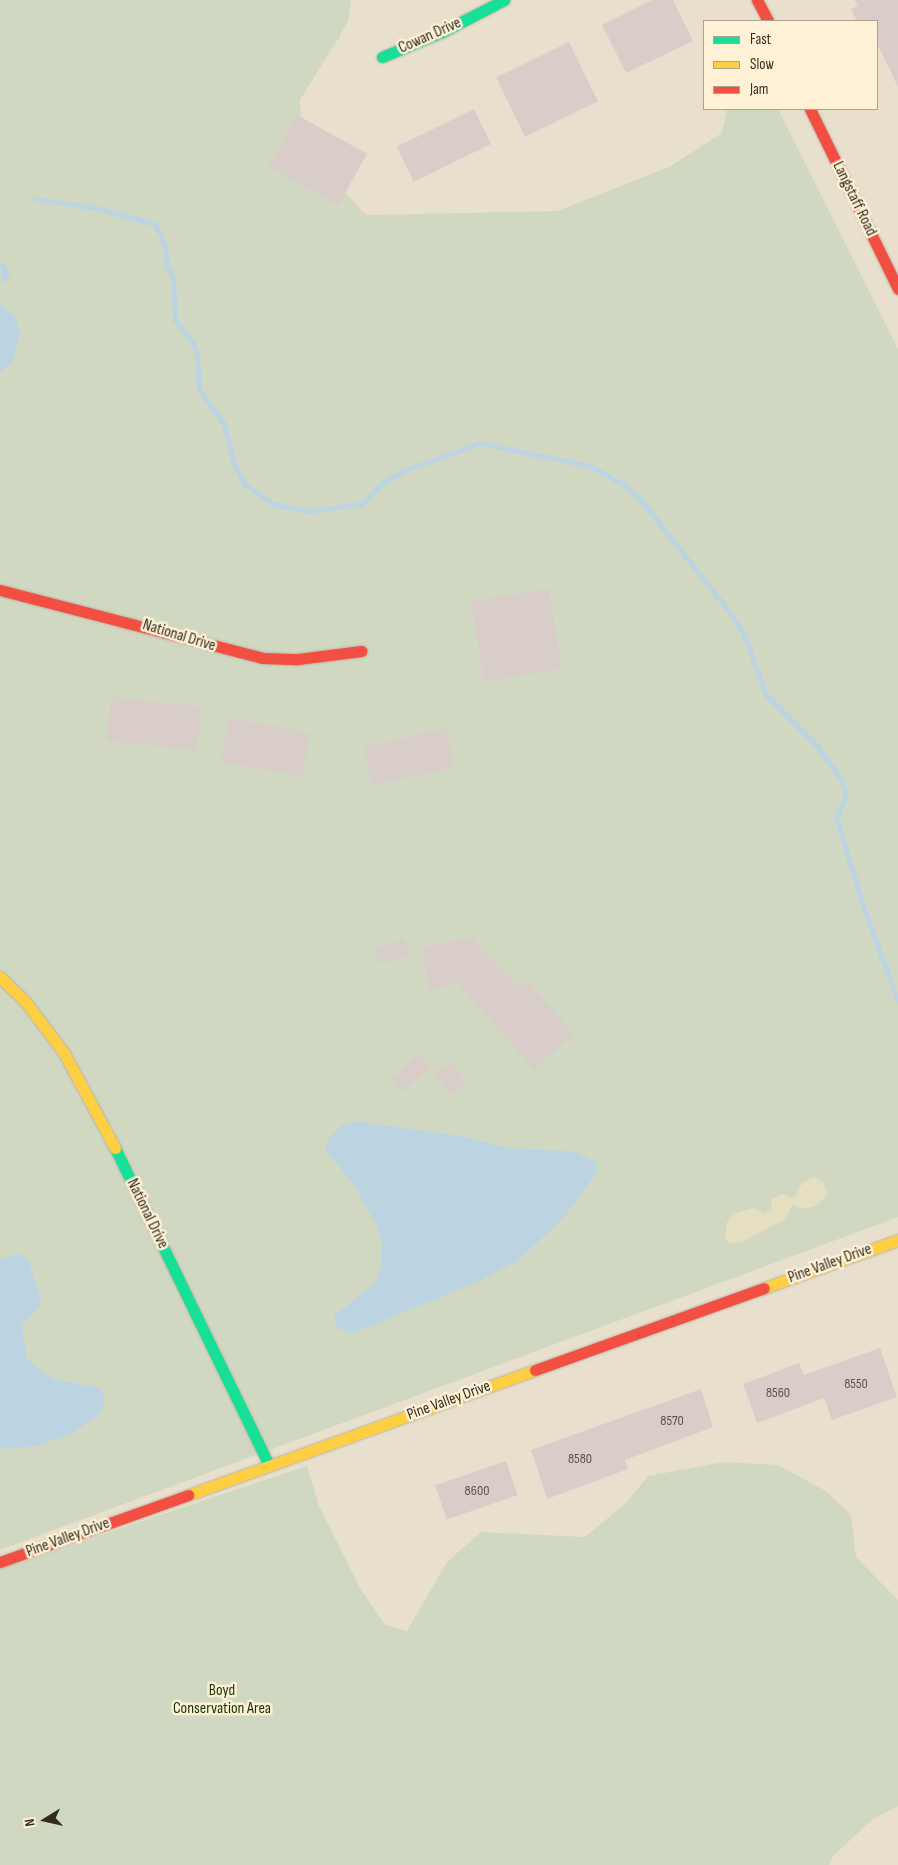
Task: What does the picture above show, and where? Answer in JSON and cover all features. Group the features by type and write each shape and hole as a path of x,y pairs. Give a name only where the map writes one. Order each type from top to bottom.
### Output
{"street":[{"name":"Cowan Drive","path":"382,57 442,32 504,0"},
{"path":"757,0 767,20"},
{"name":"Langstaff Road","path":"810,110 898,289"},
{"name":"National Drive","path":"0,590 262,658 298,659 361,652"},
{"name":"National Drive","path":"0,977 25,1001 64,1053 95,1107 269,1465"},
{"name":"Pine Valley Drive","path":"0,1562 898,1240"}],"path":[{"path":"174,0 187,7 217,11 238,27 253,28 284,38 324,34 347,40"},
{"path":"310,0 324,34"},
{"path":"81,76 85,65 104,60 181,64 205,76 213,76 227,65 232,35 238,27"},
{"path":"0,81 50,84 81,76"},
{"path":"81,76 122,117 184,134 192,142 199,160 195,198 196,226 206,263 235,274 290,306 321,311 358,306 390,314 438,316 513,310 606,314 651,329 730,397 767,418 791,439 818,474 831,511 898,601"},
{"path":"144,235 176,241"},
{"path":"830,384 837,404 898,486"},
{"path":"180,398 210,390"},
{"path":"82,924 78,910 85,905 90,914 76,932 73,947 77,951 109,958 126,969 155,1028 164,1056"},
{"path":"279,1005 278,989 367,958 416,947 425,997 456,992 528,1077 515,1079 470,1069 448,1052 425,1046 394,1061 359,1049 322,1052 279,1016"},
{"path":"898,985 884,989 862,1001 860,1006 863,1016 890,1042 898,1056"},
{"path":"104,1103 184,1040 223,1024 305,1021"},
{"path":"155,1063 163,1117 193,1165 214,1225 237,1258 262,1278 237,1326 222,1345"},
{"path":"485,1067 521,1112 535,1118 593,1124 613,1132"},
{"path":"44,1184 99,1136"},
{"path":"0,1173 44,1184 77,1205 110,1234 140,1280 176,1326 217,1405 226,1409 242,1409 280,1406 369,1381 412,1380 748,1257 800,1230 877,1179 898,1169"},
{"path":"0,1520 26,1510 62,1489 144,1466 177,1443 217,1405"},
{"path":"289,1458 334,1564 390,1639 398,1673 391,1694 367,1795 339,1826 323,1865"},
{"path":"142,1865 182,1801 204,1742 244,1695 264,1649 284,1631 314,1627 342,1637 354,1652 357,1662 353,1679 357,1686 391,1694"}],"green space":[{"path":"0,0 351,0 348,22 300,100 302,146 366,215 557,211 669,167 722,133 727,110 778,110 898,349 898,1217 0,1550"},
{"name":"Boyd Conservation Area","path":"724,1462 778,1465 826,1491 851,1515 856,1557 898,1600 898,1806 873,1819 833,1856 829,1865 0,1865 0,1569 307,1466 319,1506 360,1588 385,1625 407,1631 447,1562 481,1532 585,1537 627,1502 648,1476"}],"sand":[{"path":"814,1177 823,1182 827,1196 815,1206 804,1209 793,1205 784,1220 742,1242 730,1243 725,1240 727,1222 734,1213 754,1208 765,1214 771,1208 772,1199 782,1194 794,1198 803,1182"}],"water":[{"path":"0,262 5,264 10,276 2,284"},
{"path":"0,304 14,315 20,333 13,362 0,372"},
{"path":"355,1121 461,1136 513,1149 573,1151 596,1162 598,1171 564,1217 519,1260 475,1283 351,1334 336,1327 334,1316 376,1282 382,1265 382,1244 376,1224 353,1184 325,1149 329,1138 342,1125"},
{"path":"18,1253 27,1258 41,1298 39,1308 22,1325 26,1356 35,1367 53,1379 99,1388 104,1393 104,1406 96,1417 71,1434 37,1446 0,1449 0,1260"}],"building":[{"path":"652,0 673,0 693,41 626,73 602,25"},
{"path":"855,0 898,0 898,87 878,45 878,20 856,20 851,9 858,6"},
{"path":"569,42 598,101 525,137 496,78"},
{"path":"474,109 491,144 414,182 397,147"},
{"path":"297,115 367,154 338,205 268,167"},
{"path":"549,589 562,669 484,681 471,601"},
{"path":"111,697 202,707 197,750 106,741"},
{"path":"229,718 310,732 302,777 221,762"},
{"path":"446,728 455,767 372,786 363,747"},
{"path":"471,937 520,989 528,982 574,1034 534,1070 458,983 430,990 421,948"},
{"path":"404,938 410,954 380,965 374,949"},
{"path":"420,1054 431,1067 402,1091 391,1078"},
{"path":"451,1062 467,1084 451,1096 435,1074"},
{"path":"880,1348 897,1397 832,1420 824,1398 757,1423 743,1384 799,1363 804,1375"},
{"path":"701,1389 713,1427 625,1460 628,1469 547,1499 531,1450"},
{"path":"506,1461 518,1495 447,1519 435,1485"}],"waterway":[{"path":"35,199 96,208 155,224 165,245 166,265 173,277 175,320 193,343 197,355 197,353 199,389 224,424 234,464 245,485 273,504 309,511 362,504 381,484 403,471 479,443 590,466 623,484 640,499 728,610 744,635 766,695 817,746 842,781 846,796 836,817 864,909 898,1001"}],"traffic: fast":[{"path":"382,57 442,32 504,0"},
{"path":"115,1148 269,1465"}],"traffic: slow":[{"path":"0,977 25,1001 64,1053 115,1148"},
{"path":"764,1288 898,1240"},
{"path":"188,1495 535,1370"}],"traffic: jam":[{"path":"757,0 767,20"},
{"path":"810,110 898,289"},
{"path":"0,590 262,658 298,659 361,651"},
{"path":"535,1370 764,1288"},
{"path":"0,1562 188,1495"}]}
